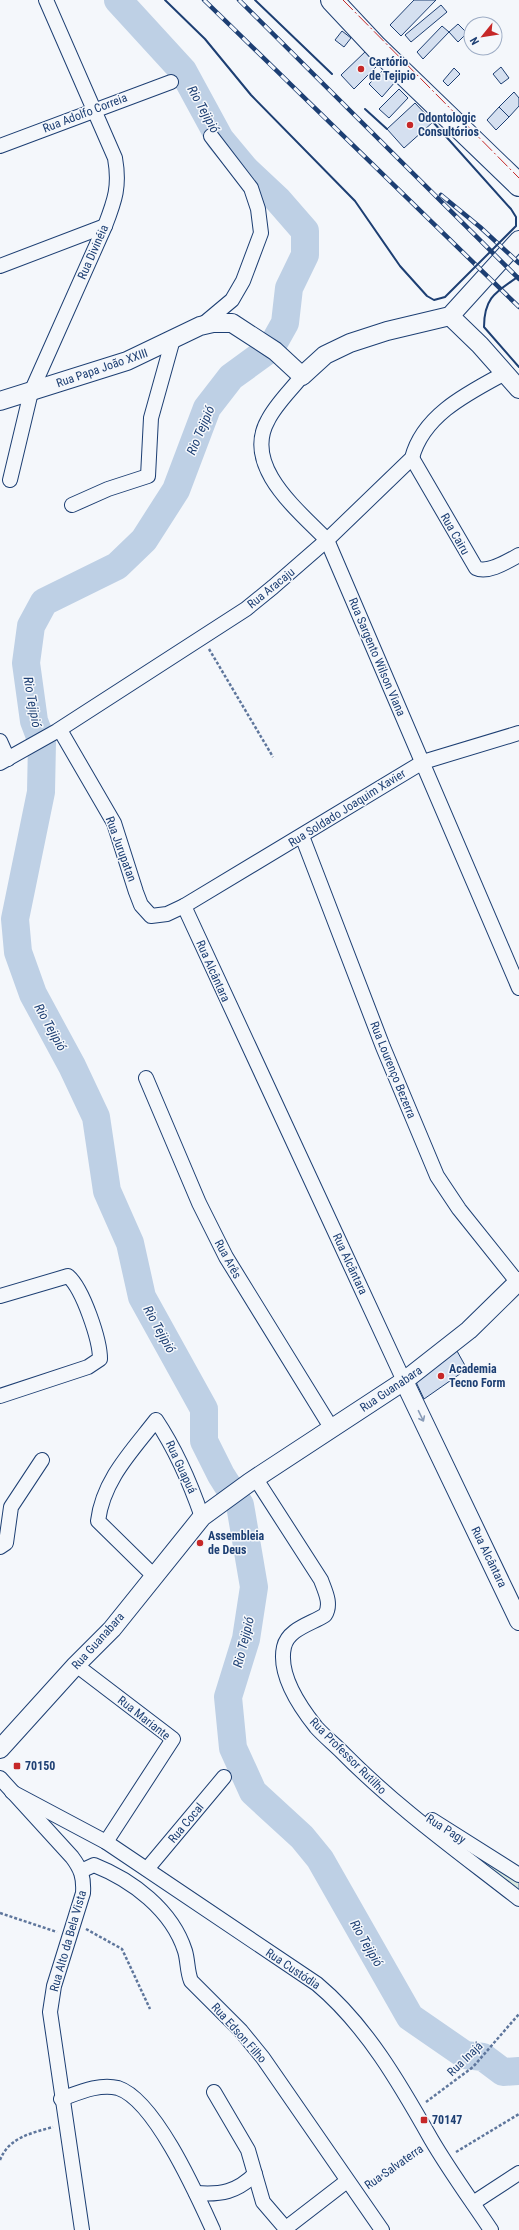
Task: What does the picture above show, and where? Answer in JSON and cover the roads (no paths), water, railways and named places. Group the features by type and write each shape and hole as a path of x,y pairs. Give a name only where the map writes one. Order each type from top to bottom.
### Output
{"main road":[{"path":"332,0 376,47 519,184"}],"street":[{"name":"Rua Divinéia","path":"10,480 31,392 105,226 114,202 118,185 118,174 115,158 46,0"},
{"name":"Rua Adolfo Correia","path":"0,146 94,109 171,82"},
{"name":"Rua Papa João XXIII","path":"0,401 127,361 200,326 232,300 243,281 261,233 258,209 251,188 211,136"},
{"path":"0,266 105,226"},
{"path":"519,240 450,316 480,345 519,389"},
{"name":"Rua Sargento Wilson Viana","path":"450,316 387,331 350,343 325,355 302,376 268,419 261,436 261,454 270,475 293,506 327,540 519,988"},
{"name":"Rua Papa João XXIII","path":"200,326 213,323 232,323 275,352 302,376"},
{"path":"72,505 108,489 148,476 151,418 173,340"},
{"name":"Rua Aracaju","path":"7,760 59,730 203,638 274,587 327,540 412,458 416,444 433,421 473,390 505,373"},
{"name":"Rua Cairu","path":"412,458 476,568 480,570 490,568 519,555"},
{"name":"Rua Jurupatan","path":"59,730 114,823 136,892 145,911 151,916 158,916 184,906"},
{"name":"Rua Soldado Joaquim Xavier","path":"184,906 423,762 519,733"},
{"path":"0,741 7,760"},
{"name":"Rua Lourenço Bezerra","path":"302,836 383,1047 437,1176 459,1209 518,1282"},
{"name":"Rua Alcântara","path":"184,906 404,1381 519,1621"},
{"name":"Rua Arês","path":"146,1078 199,1203 226,1257 332,1428"},
{"path":"0,1296 68,1276 81,1297 100,1349 100,1359 88,1367 0,1396"},
{"name":"Rua Guanabara","path":"0,1749 76,1665 112,1629 153,1575 205,1514 253,1480 404,1381 469,1330 518,1282"},
{"name":"Rua Guapuá","path":"153,1575 98,1521 100,1504 117,1469 156,1420 170,1442 205,1514"},
{"path":"0,1547 6,1543 12,1507 42,1460"},
{"name":"Rua Professor Rutilho","path":"253,1480 311,1563 321,1580 327,1595 328,1605 325,1615 296,1630 288,1638 284,1647 284,1662 287,1675 300,1705 317,1727 372,1783 519,1899"},
{"name":"Rua Mariante","path":"76,1665 173,1739 106,1842"},
{"name":"Rua Alto da Bela Vista","path":"0,1778 72,1856 84,1878 83,1893 54,1986 50,2012 61,2099 82,2230"},
{"name":"Rua Cocal","path":"147,1868 224,1778"},
{"name":"Rua Pagy","path":"372,1783 519,1874"},
{"name":"Rua Custódia","path":"12,1792 106,1842 147,1868 317,1984 336,2000 352,2018 416,2109 432,2140 491,2230"},
{"name":"Rua Edson Filho","path":"81,1871 94,1865 112,1872 160,1908 171,1923 185,1952 187,1970 191,1981 241,2031 264,2058 382,2230"},
{"path":"61,2099 102,2087 117,2088 135,2098 146,2110 178,2158 213,2230"},
{"path":"214,2092 240,2134 255,2174 263,2202 287,2229"},
{"path":"473,2203 519,2173"},
{"path":"196,2193 215,2195 227,2193 239,2188 255,2174"},
{"name":"Rua Salvaterra","path":"287,2229 347,2181"}],"waterway":[{"name":"Rio Tejipió","path":"118,0 183,71 220,139 246,170 278,200 305,231 305,255 289,288 285,323 271,348 231,377 207,408 176,490 144,540 117,566 44,602 31,626 26,663 34,721 42,742 41,792 15,919 18,952 33,994 72,1066 96,1117 107,1191 130,1243 142,1297 204,1409 204,1441 221,1475 240,1505 254,1587 246,1639 228,1697 233,1748 253,1792 302,1837 320,1859 410,2017 465,2055 483,2057 503,2072 519,2071"}],"railway":[{"path":"204,0 519,307"},
{"path":"239,0 519,279"},
{"path":"441,195 480,227 519,263"}],"place":[{"name":"Cartório de Tejipio","path":"361,69"},
{"name":"Odontologic Consultórios","path":"410,125"},
{"name":"Academia Tecno Form","path":"441,1376"},
{"name":"Assembleia de Deus","path":"200,1543"},
{"name":"70150","path":"17,1766"},
{"name":"70147","path":"424,2120"}]}
